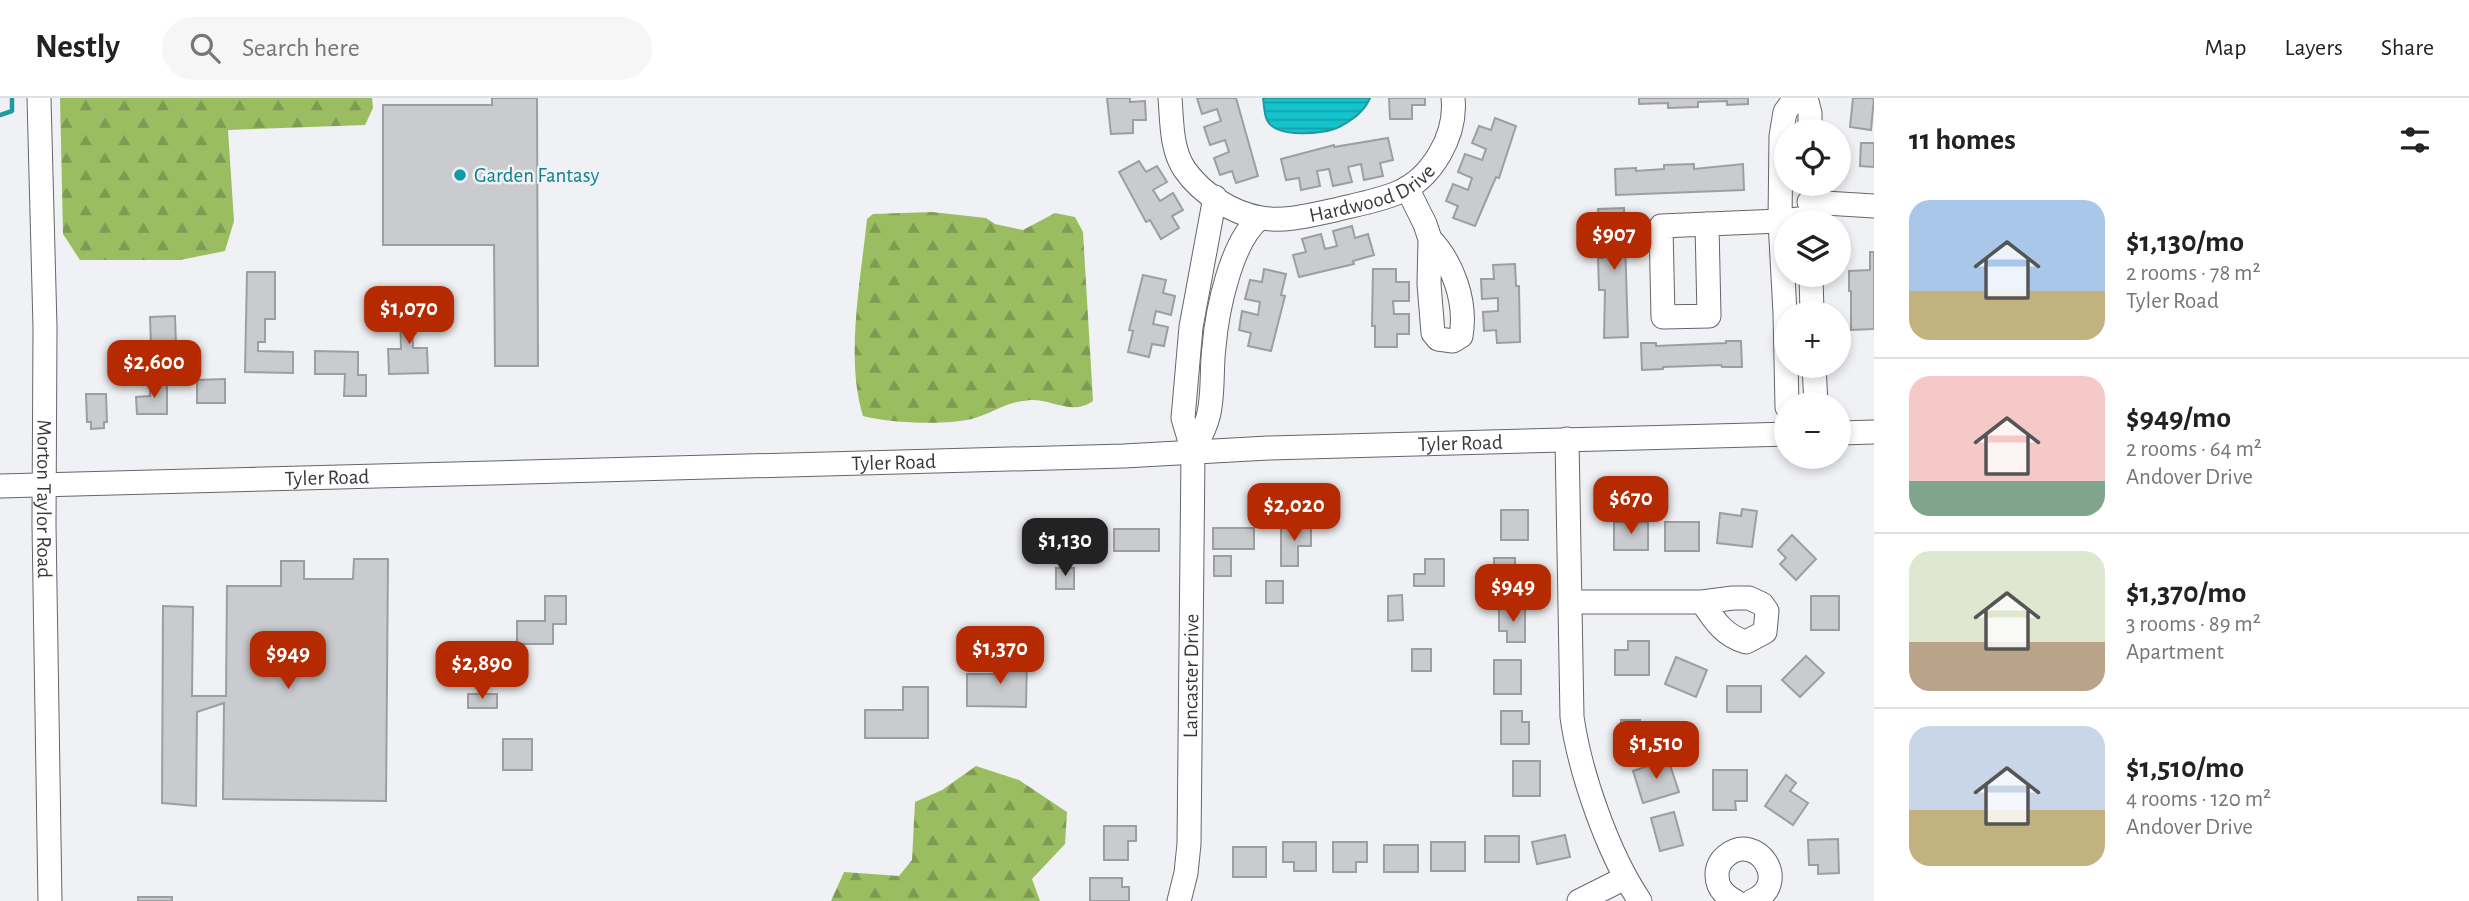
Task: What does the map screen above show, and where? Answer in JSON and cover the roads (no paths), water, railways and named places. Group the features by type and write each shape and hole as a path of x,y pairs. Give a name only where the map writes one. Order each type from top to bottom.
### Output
{"street":[{"name":"Morton Taylor Road","path":"39,98 45,327 44,485 50,901"},
{"name":"Hardwood Drive","path":"1170,98 1175,151 1185,171 1206,193 1237,212 1274,219 1311,215 1374,201 1407,188 1423,175 1440,153 1452,126 1453,98"},
{"path":"1780,210 1785,112 1795,98"},
{"path":"1806,98 1811,119"},
{"path":"1407,188 1430,239"},
{"path":"1193,452 1183,418 1191,327 1215,197"},
{"path":"1809,206 1874,206"},
{"path":"1193,452 1208,417 1216,331 1226,285 1250,225 1260,218"},
{"path":"1707,224 1774,221"},
{"path":"1191,327 1216,331"},
{"path":"1851,433 1874,432"},
{"name":"Tyler Road","path":"0,486 1774,434"},
{"path":"1567,439 1572,717 1575,739 1615,857 1640,901"},
{"name":"Lancaster Drive","path":"1179,901 1189,844 1193,452"},
{"path":"1571,601 1702,602"},
{"path":"1723,898 1717,872 1723,859 1734,851 1750,850 1764,858 1770,873 1768,888 1752,901"},
{"path":"1579,901 1625,878"}],"water":[{"path":"1263,98 1370,98 1357,115 1339,127 1322,132 1300,133 1279,130 1272,126 1266,118"}],"waterway":[{"path":"0,115 12,111 12,98"}],"place":[{"name":"Garden Fantasy","path":"460,175"}]}
